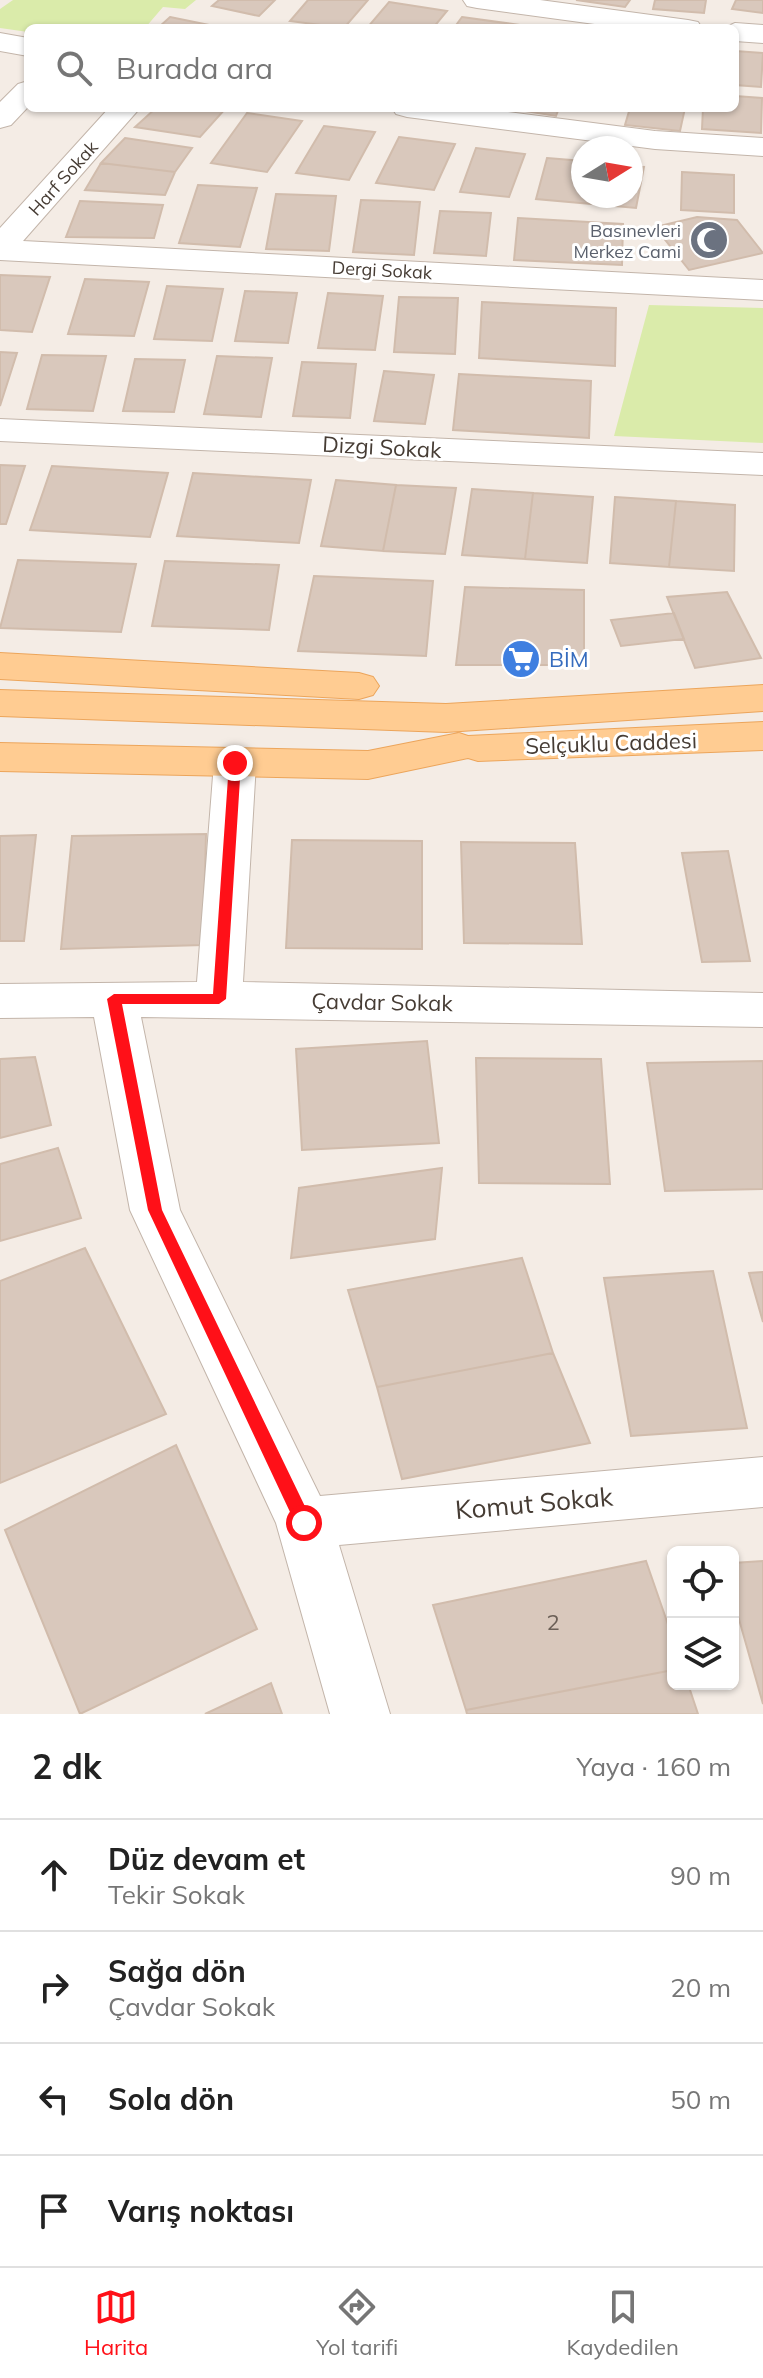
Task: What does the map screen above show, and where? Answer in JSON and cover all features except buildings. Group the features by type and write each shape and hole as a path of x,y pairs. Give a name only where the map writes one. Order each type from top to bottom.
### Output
{"main road":[{"path":"0,666 480,693 608,709"},
{"name":"Selçuklu Caddesi","path":"608,709 763,698"},
{"path":"0,703 335,730 459,747"},
{"path":"0,731 335,730 446,718 608,709"},
{"name":"Selçuklu Caddesi","path":"459,747 763,736"},
{"path":"0,757 368,765 459,747"}],"street":[{"path":"477,0 620,24"},
{"path":"739,32 763,34"},
{"path":"0,42 24,46"},
{"path":"0,119 24,94"},
{"name":"Harf Sokak","path":"0,249 121,112"},
{"path":"469,112 593,120 655,140 763,147"},
{"name":"Dergi Sokak","path":"0,249 763,290"},
{"name":"Dizgi Sokak","path":"0,430 763,464"},
{"path":"219,999 235,763"},
{"path":"114,999 155,1210 304,1523 360,1714"},
{"name":"Çavdar Sokak","path":"0,1001 219,999 763,1010"},
{"name":"Komut Sokak","path":"304,1523 763,1482"}],"green space":[{"path":"13,0 196,0 185,9 163,7 148,24 24,24 24,31 0,28 0,9"},
{"path":"649,305 763,308 763,443 614,436"}],"place":[{"name":"Basınevleri Merkez Cami","path":"709,240"},
{"name":"BİM","path":"521,659"}],"route":[{"path":"235,763 219,999 114,999 155,1210 304,1523"}]}
